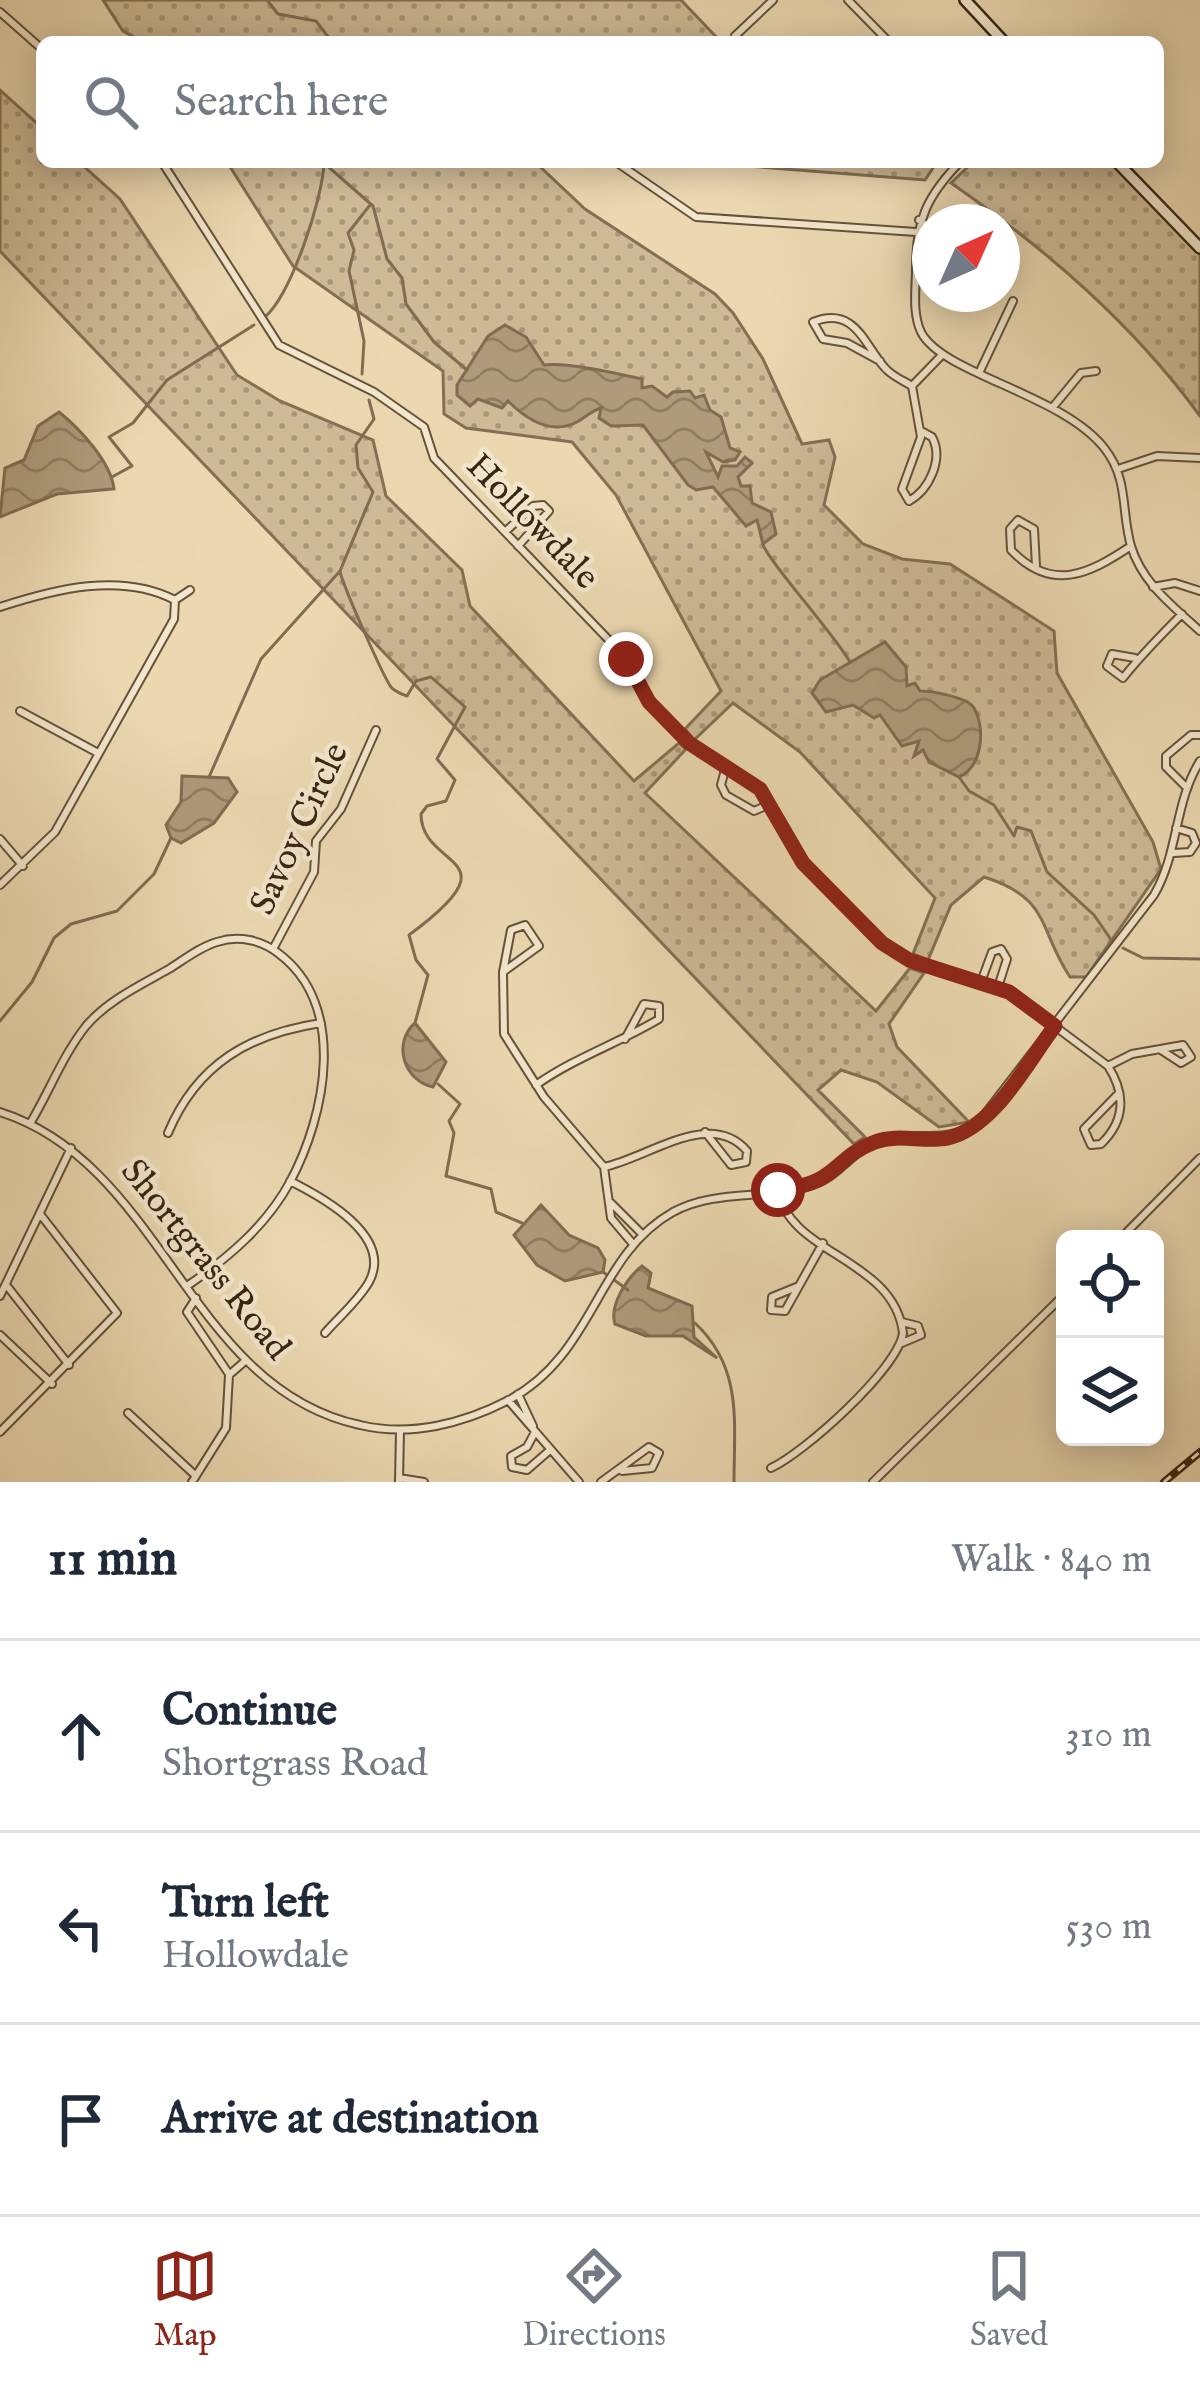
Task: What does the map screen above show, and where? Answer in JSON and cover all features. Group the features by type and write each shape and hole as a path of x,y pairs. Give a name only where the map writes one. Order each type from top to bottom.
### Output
{"street":[{"path":"735,36 773,0"},
{"path":"848,0 883,35"},
{"path":"965,0 998,36"},
{"path":"0,12 36,44"},
{"name":"Hollowdale","path":"166,168 279,345 374,392 424,427 434,458 626,659 649,702 699,752 744,775 770,804 785,840 803,863 882,943 909,960 998,988 1108,1066"},
{"path":"625,168 696,217 912,232"},
{"path":"926,204 954,168"},
{"path":"1123,168 1198,241"},
{"path":"918,312 919,328 940,356 1053,407 1098,441 1118,469 1131,546 1154,587 1199,629"},
{"path":"980,371 1008,312"},
{"path":"880,361 865,334 829,319 814,322 823,339 848,343 912,386 921,431 902,489 909,501 925,490 938,458 932,437 921,431"},
{"path":"912,386 940,356"},
{"path":"1053,407 1081,373 1096,371"},
{"path":"1118,469 1157,456 1200,458"},
{"path":"506,532 533,506 543,505 549,511 518,546"},
{"path":"1036,566 1034,529 1025,519 1018,520 1010,529 1011,550 1050,576 1082,576 1131,546"},
{"path":"1154,587 1175,583 1200,591"},
{"path":"0,608 48,592 129,585 175,600"},
{"path":"175,600 190,590"},
{"path":"0,885 56,832 174,619 175,600"},
{"path":"1135,658 1112,655 1106,666 1120,679 1135,658 1182,614"},
{"path":"20,711 98,753"},
{"name":"Savoy Circle","path":"273,949 314,872 316,841 341,808 376,730"},
{"path":"1186,786 1168,771 1166,756 1186,738 1200,735"},
{"name":"Shortgrass Road","path":"0,1112 31,1122 104,1176 244,1362 318,1413 400,1430 442,1424 518,1394 578,1337 642,1234 704,1200 825,1180 877,1141 945,1138 968,1130 990,1112 1145,910 1173,853 1186,786 1200,761"},
{"path":"726,766 721,785 726,795 754,811 770,804"},
{"path":"1173,853 1190,852 1196,843 1192,833 1176,828"},
{"path":"0,839 22,866"},
{"path":"503,972 539,946 538,937 525,925 511,931 503,972 499,1014 504,1034 536,1085 604,1168 611,1218 633,1244"},
{"path":"31,1122 71,1047 116,1000 215,942 246,939 273,949 310,986 321,1023 318,1097 290,1181 249,1237 188,1286"},
{"path":"980,982 992,952 1001,949 1007,959 998,988"},
{"path":"536,1085 572,1062 625,1040 659,1019 659,1006 644,1004 625,1040"},
{"path":"168,1133 191,1089 229,1052 266,1034 321,1023"},
{"path":"1118,1094 1084,1130 1091,1145 1101,1144 1118,1126 1118,1094 1108,1066 1132,1054 1200,1046"},
{"path":"1161,1050 1185,1064 1190,1049"},
{"path":"604,1168 706,1132 734,1139 748,1155 746,1162 731,1165 706,1132"},
{"path":"0,1296 71,1148"},
{"path":"1129,1230 1200,1158"},
{"path":"290,1181 331,1202 370,1248 374,1268 369,1282 325,1333"},
{"path":"771,1468 793,1458 887,1366 904,1333 902,1322 856,1266 792,1226 778,1190"},
{"path":"609,1200 642,1234"},
{"path":"0,1432 117,1313 40,1214"},
{"path":"800,1286 772,1297 771,1310 785,1311 800,1286 823,1243"},
{"path":"7,1286 69,1366"},
{"path":"128,1413 194,1479 226,1428 229,1375 190,1323 187,1312 196,1298"},
{"path":"874,1482 1056,1303"},
{"path":"902,1322 914,1323 921,1334 902,1343"},
{"path":"0,1335 52,1384"},
{"path":"229,1375 244,1362"},
{"path":"518,1394 534,1431 527,1447 512,1456 512,1467 527,1470 550,1450"},
{"path":"508,1400 579,1482"},
{"path":"400,1430 399,1480 424,1482"},
{"path":"601,1482 649,1447 659,1453 652,1468 622,1471"}],"shaded area":[{"path":"103,0 681,0 715,36 133,36 123,31"},
{"path":"0,90 36,123 36,168 86,168 120,199 237,375 280,401 373,440 386,496 462,570 470,606 634,781 679,743 686,749 645,793 876,1011 910,968 924,973 889,1024 897,1047 969,1122 939,1127 877,1082 841,1070 818,1090 865,1137 854,1144 0,251"},
{"path":"231,168 541,168 585,209 715,294 763,359 802,444 829,440 835,457 824,505 863,544 902,559 950,564 1054,631 1057,673 1153,842 1161,869 1086,977 1070,977 1032,905 1006,885 984,877 951,905 928,960 913,954 935,898 800,752 733,703 694,740 685,729 721,691 616,495 572,442 466,428 444,414 443,371 293,266"},
{"path":"772,168 933,168 925,180"},
{"path":"967,168 1118,168 1200,254 1200,416 1116,319 1020,234 1020,204 979,204 951,183"}],"water":[{"path":"505,325 526,337 544,365 642,379 642,388 652,386 667,397 690,391 695,398 704,395 710,410 721,417 730,448 740,452 735,460 723,462 706,452 718,477 722,466 737,466 745,457 752,463 738,477 741,486 750,486 752,503 771,512 776,534 763,544 757,520 746,526 713,487 696,490 688,485 643,425 611,426 599,418 601,408 557,427 530,419 508,401 502,408 478,399 470,406 457,395 457,385 488,336"},
{"path":"59,412 101,457 114,489 57,494 0,517 5,468 24,460 38,426"},
{"path":"885,642 906,667 907,686 915,683 920,691 957,698 974,708 980,747 973,765 959,777 929,762 923,750 914,756 919,741 902,746 880,715 874,718 853,705 826,712 812,693 820,680"},
{"path":"182,776 228,778 237,792 214,823 181,843 171,838 166,825 181,802"},
{"path":"415,1023 446,1062 433,1087 415,1077 404,1060 404,1041"},
{"path":"541,1205 569,1235 598,1248 605,1260 603,1272 565,1281 537,1265 514,1235"},
{"path":"642,1266 651,1273 648,1288 692,1306 694,1337 717,1358 683,1336 646,1336 615,1324 621,1292"}],"waterway":[{"path":"267,0 278,14 316,21 327,36"},
{"path":"266,316 286,287 304,244 323,168"},
{"path":"330,168 373,206 387,259 402,278 406,304 434,342 467,370"},
{"path":"362,374 364,341 349,271 354,250 348,233 370,205"},
{"path":"112,477 132,466 109,437 133,423 167,380 254,325"},
{"path":"209,777 261,659 340,571 373,492 358,468 356,445 374,419 369,400"},
{"path":"763,544 850,662"},
{"path":"340,571 391,687 407,696 416,681 431,677 465,707 437,759 455,780 446,801 427,806 421,814 425,832 461,876 457,890 441,909 409,935 416,960 428,975 415,1023"},
{"path":"959,777 969,791 994,805 1014,836 1017,827 1031,831 1047,872 1094,915 1112,941"},
{"path":"0,1021 32,982 54,938 71,924 117,911 154,874 171,838"},
{"path":"1123,948 1143,958 1200,959"},
{"path":"438,1084 460,1104 449,1121 454,1133 446,1176 491,1189 496,1212 522,1223"},
{"path":"603,1272 628,1290"},
{"path":"695,1323 710,1340 728,1377 734,1417 734,1482"}],"railway":[{"path":"1164,1482 1200,1452"}],"route":[{"path":"626,659 649,702 689,743 760,789 785,840 803,863 882,943 909,960 1009,992 1055,1026 990,1112 968,1130 945,1138 877,1141 825,1180 778,1190"}]}
